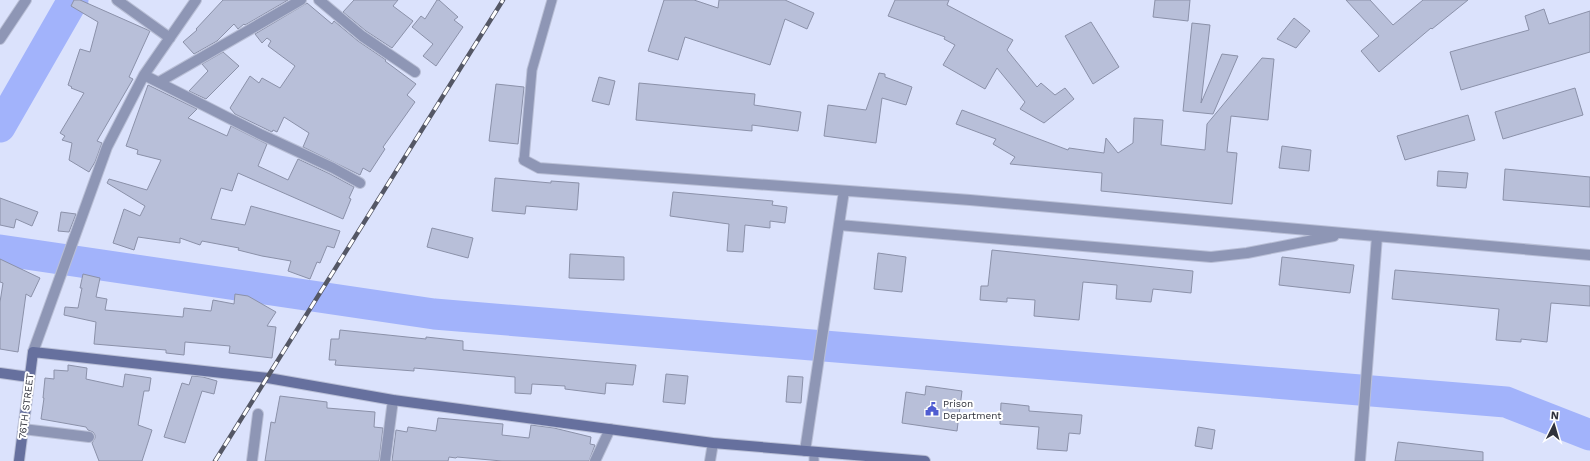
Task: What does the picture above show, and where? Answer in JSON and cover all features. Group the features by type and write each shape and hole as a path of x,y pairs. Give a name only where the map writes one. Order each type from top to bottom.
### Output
{"street":[{"path":"0,39 26,0"},
{"path":"117,0 170,38"},
{"path":"196,0 144,75 107,147 33,352 268,378 393,400 713,443 811,454 925,461"},
{"path":"159,82 301,0"},
{"path":"319,0 362,36 415,72"},
{"path":"144,75 260,134 333,168 360,183"},
{"path":"524,160 539,168 970,200 1590,255"},
{"path":"811,454 814,392 844,191"},
{"path":"839,225 1211,257 1255,251 1345,234"},
{"path":"1360,461 1377,236"},
{"name":"76TH STREET","path":"19,461 33,352"},
{"path":"0,373 29,377"},
{"path":"384,461 393,400"},
{"path":"252,461 258,414"},
{"path":"23,429 89,437"},
{"path":"595,461 610,429"},
{"path":"710,461 713,443"}],"lane":[{"path":"524,160 532,70 552,0"}],"building":[{"path":"74,0 80,0 150,31 129,77 133,79 97,141 102,143 95,162 89,172 69,160 72,143 62,140 65,136 60,133 84,93 71,88 72,87 68,85 80,49 90,52 98,22 71,6"},
{"path":"223,0 288,0 245,25 244,24 238,29 234,24 217,41 194,54 183,42 197,30 196,29"},
{"path":"354,0 398,0 393,6 413,21 392,48 366,31 343,12"},
{"path":"437,0 439,0 458,17 454,20 463,27 436,66 423,56 433,44 412,27 421,16 425,19"},
{"path":"664,0 694,0 718,8 719,0 785,0 814,13 807,29 785,19 770,65 685,37 678,60 648,51"},
{"path":"895,0 949,0 947,5 1013,40 1007,50 1037,87 1041,83 1055,95 1065,88 1074,99 1044,123 1020,109 1025,102 997,68 985,89 943,65 955,45 944,39 945,37 888,16"},
{"path":"1155,0 1190,0 1188,21 1153,17"},
{"path":"1346,0 1370,0 1393,25 1423,0 1468,0 1432,29 1431,28 1379,72 1361,51 1379,36"},
{"path":"307,3 332,24 334,21 358,41 386,60 385,61 416,84 407,95 415,102 383,147 385,149 370,172 363,168 360,175 303,147 309,133 284,117 277,132 273,130 272,132 235,114 230,108 250,76 259,83 262,78 280,88 295,66 268,46 271,41 267,38 262,43 255,34"},
{"path":"1544,9 1549,24 1590,11 1590,52 1461,90 1450,52 1529,30 1525,16"},
{"path":"1294,18 1310,31 1296,48 1277,39"},
{"path":"1091,22 1119,67 1093,84 1065,36"},
{"path":"1192,23 1210,25 1201,103 1222,54 1238,56 1213,114 1183,111"},
{"path":"223,52 239,66 206,99 189,91 208,71 202,64"},
{"path":"1262,58 1274,59 1268,120 1231,116 1227,152 1237,153 1232,204 1101,191 1102,173 1010,164 1015,157 993,144 996,139 956,124 962,110 1068,150 1069,148 1104,153 1106,138 1118,153 1133,143 1134,118 1163,120 1161,145 1205,150 1207,124"},
{"path":"879,73 885,74 885,77 912,87 906,105 882,98 876,143 824,136 828,105 866,110"},
{"path":"599,77 615,81 609,105 592,101"},
{"path":"639,83 755,94 754,105 801,112 798,131 752,125 752,131 636,120"},
{"path":"496,84 524,87 518,144 489,141"},
{"path":"148,85 197,109 188,118 227,136 231,126 267,144 258,166 288,180 298,159 354,187 343,219 238,173 232,191 221,188 211,219 245,225 251,206 340,231 334,248 327,246 320,263 317,262 310,279 288,271 291,261 262,256 238,250 239,248 202,241 200,245 180,238 180,243 138,237 134,250 113,243 124,209 140,216 145,206 107,183 109,179 147,190 161,160 137,154 138,150 126,146"},
{"path":"1575,88 1583,115 1503,139 1495,112"},
{"path":"1468,115 1475,140 1405,160 1397,136"},
{"path":"1282,146 1311,150 1309,171 1279,168"},
{"path":"1505,169 1590,177 1590,207 1503,200"},
{"path":"1438,171 1468,173 1466,188 1437,186"},
{"path":"495,178 551,183 551,181 579,183 577,210 526,206 525,214 492,211"},
{"path":"673,192 773,201 772,205 787,207 785,223 770,221 770,228 745,225 743,252 727,251 729,224 670,216"},
{"path":"0,198 38,212 32,226 16,219 14,228 0,225"},
{"path":"61,212 76,214 69,232 58,231"},
{"path":"432,228 473,238 468,258 427,247"},
{"path":"992,250 1193,271 1191,293 1153,289 1151,302 1116,299 1117,285 1083,282 1079,320 1034,316 1035,300 1007,298 1007,302 980,300 981,286 988,286"},
{"path":"878,253 906,257 902,292 874,289"},
{"path":"570,254 624,257 624,280 569,278"},
{"path":"1282,257 1354,265 1350,293 1279,285"},
{"path":"0,259 40,278 31,297 26,294 18,352 0,349 0,302 3,283 0,282"},
{"path":"1395,270 1590,286 1590,306 1551,303 1547,342 1521,339 1521,342 1496,340 1499,309 1392,299"},
{"path":"83,274 100,278 96,297 107,299 105,310 183,317 184,308 211,311 213,300 234,304 235,294 248,296 276,312 267,326 276,327 272,358 229,353 230,346 185,342 184,355 166,353 166,350 94,344 96,322 64,315 65,307 78,308"},
{"path":"340,330 426,339 426,337 463,341 463,350 636,365 633,385 606,383 605,394 565,389 565,386 532,384 531,394 515,393 515,377 414,368 414,371 335,365 336,360 329,360 331,339 339,339"},
{"path":"68,365 87,368 86,379 123,387 125,374 151,378 149,391 144,391 138,425 152,430 142,461 99,461 92,443 95,438 93,432 88,430 86,427 41,419 45,378 54,379 54,370 68,371"},
{"path":"666,374 688,376 685,404 663,402"},
{"path":"192,376 217,381 214,394 202,391 185,443 164,437 182,383 189,385"},
{"path":"788,376 803,377 801,403 786,402"},
{"name":"Prison Department","path":"926,386 962,391 957,431 902,423 906,392 925,395"},
{"path":"280,396 327,402 327,408 375,412 374,427 383,428 379,461 265,461 271,422 275,423"},
{"path":"1001,403 1029,406 1029,411 1082,415 1080,434 1069,433 1067,451 1037,449 1039,427 1000,424"},
{"path":"438,418 503,424 502,435 529,438 531,425 554,428 591,437 590,444 595,445 589,461 502,461 449,457 448,461 392,461 396,430 407,432 408,427 436,431"},
{"path":"1198,427 1215,430 1212,449 1195,446"},
{"path":"1398,442 1483,452 1483,461 1395,461"}],"waterway":[{"path":"0,127 73,0"},
{"path":"0,250 434,314 1506,402 1590,435"}],"railway":[{"path":"215,461 503,0"}],"place":[{"name":"Prison Department","path":"932,409"}]}
